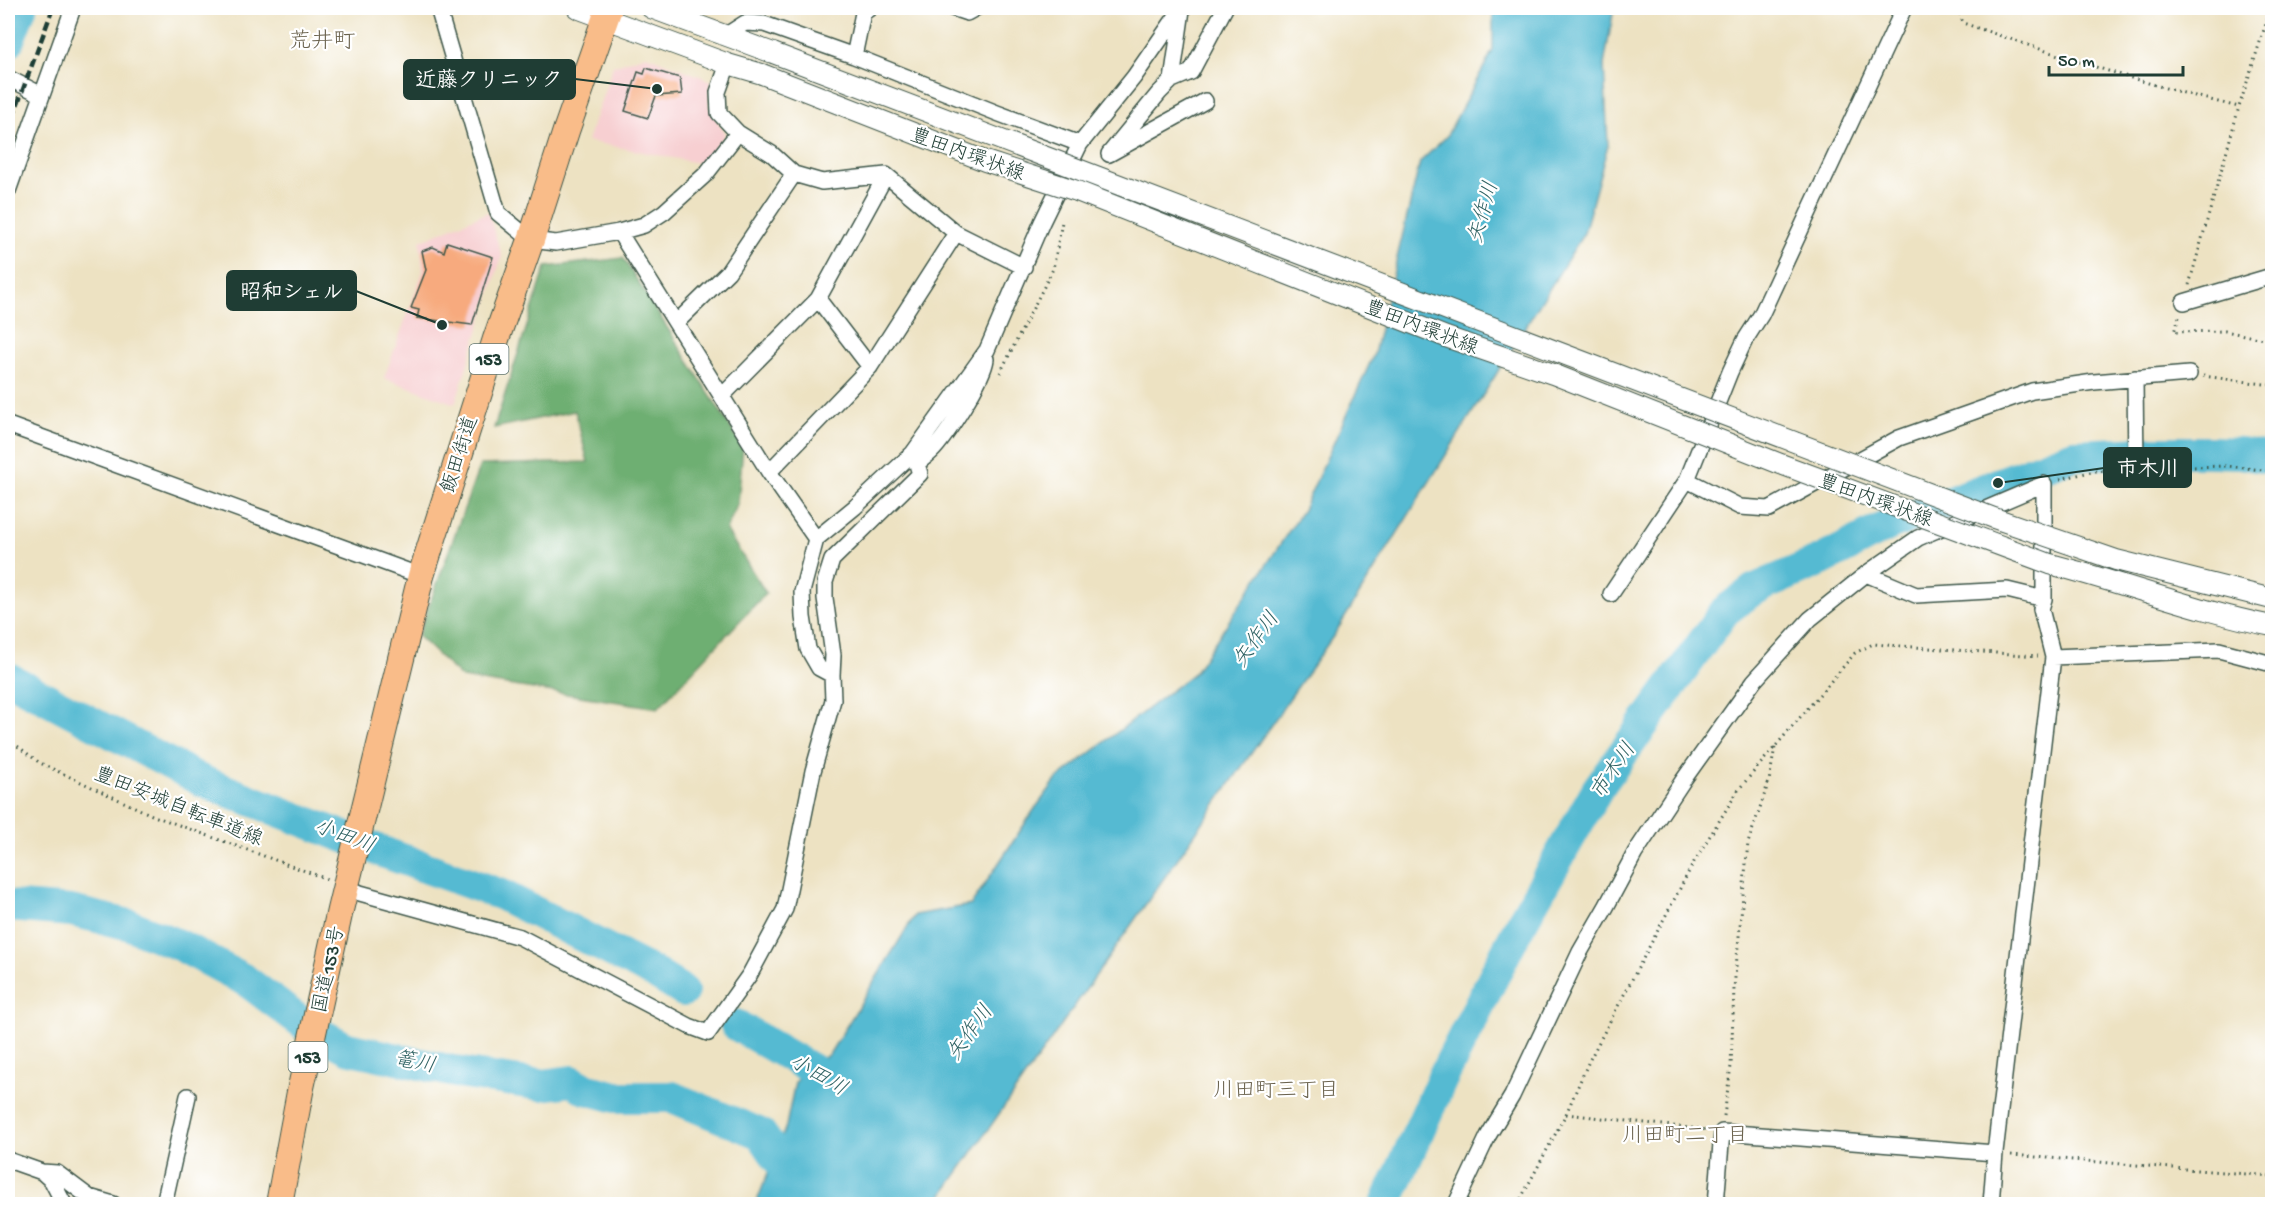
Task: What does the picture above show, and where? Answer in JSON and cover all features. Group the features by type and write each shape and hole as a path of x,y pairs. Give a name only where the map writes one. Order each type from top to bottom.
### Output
{"highway":[{"name":"飯田街道","path":"342,898 420,576 496,339 607,13"},
{"name":"国道153号","path":"279,1204 300,1092 342,898"}],"street":[{"path":"8,191 73,8"},
{"path":"438,8 498,213 531,240 556,243 619,232 644,225 664,212 706,174 738,133"},
{"name":"豊田内環状線","path":"577,8 607,13 728,64 762,74 985,161 1077,191 1446,337 1553,374 1778,463 2050,564 2272,626"},
{"name":"豊田内環状線","path":"651,8 1994,518 2115,560 2272,599"},
{"path":"854,56 863,13 870,8"},
{"path":"952,8 967,13 976,8"},
{"path":"1172,80 1182,8"},
{"path":"832,675 819,668 808,649 803,617 802,592 816,539 855,507 913,453 987,350 1024,267 1041,222 1080,144 1134,77 1182,8"},
{"path":"1205,101 1109,154 1172,80 1191,72 1225,8"},
{"path":"1611,594 1687,480 1730,372 1745,340 1761,315 1904,8"},
{"path":"727,37 745,23 764,24 854,56 1080,144"},
{"path":"728,64 718,92 719,113 738,133 772,154 794,174 822,182 886,175 956,232 1024,267"},
{"path":"8,78 42,96"},
{"path":"676,323 728,272 794,174"},
{"path":"722,396 818,299 886,175"},
{"path":"619,232 769,472 816,539"},
{"path":"769,472 870,367 956,232"},
{"path":"2184,302 2272,276"},
{"path":"818,299 870,367"},
{"path":"342,898 360,893 520,938 689,1026 708,1033 750,974 785,909 813,771 833,700 833,655 825,598 825,582 832,560 920,474 916,464 932,452 969,398 986,366 987,350"},
{"path":"1687,480 1740,507 1768,509 1899,438 2032,391 2135,378 2189,374"},
{"path":"2135,378 2136,469"},
{"path":"8,425 420,576"},
{"path":"1456,1204 1488,1136 1512,1096 1580,952 1635,853 1690,770 1754,681 1810,619 1866,574 1918,538 2044,484 2044,599 2041,609 2053,657 1991,1204"},
{"path":"1866,574 1916,595 2007,590 2044,599"},
{"path":"2053,657 2219,650 2272,664"},
{"path":"164,1204 188,1096"},
{"path":"1716,1204 1722,1132 1995,1153"},
{"path":"8,1160 42,1172 57,1173 89,1197 113,1204"},
{"path":"42,1172 52,1182 64,1204"}],"path":[{"path":"1958,8 1963,23 2082,64 2177,93 2240,107"},
{"path":"2271,8 2174,332 2225,331 2272,341"},
{"path":"996,382 1053,269 1063,216"},
{"path":"2189,374 2272,385"},
{"path":"2044,484 2095,471 2181,466 2227,466 2272,471"},
{"path":"1518,1204 1566,1114 1588,1061 1695,860 1739,789 1855,653 1873,644 2053,657"},
{"name":"豊田安城自転車道線","path":"8,739 40,763 154,816 342,898"},
{"path":"1566,1114 1722,1132 1731,1066 1734,988 1748,843 1769,781 1775,745"},
{"path":"1995,1153 2272,1176"}],"shaded area":[{"path":"646,55 712,81 709,90 709,106 725,134 703,164 587,141 613,66"},
{"path":"488,212 502,256 455,404 384,378 423,271 420,241"}],"green space":[{"path":"623,258 743,447 738,503 726,530 766,593 658,708 462,678 418,636 480,465 588,462 575,411 494,428 546,267"}],"water":[{"name":"矢作川","path":"1493,8 1614,8 1604,65 1608,145 1584,233 1334,635 936,1204 756,1204 786,1126 795,1082 830,1053 915,915 971,905 1057,779 1195,672 1303,510 1374,354 1420,162 1446,137 1493,50"}],"building":[{"path":"646,68 680,78 682,94 656,96 648,118 625,111 638,72 644,74"},
{"path":"447,242 493,257 472,325 417,318 419,310 411,308 426,270 422,251 433,247 444,252"}],"waterway":[{"name":"小田川","path":"8,42 21,8"},
{"name":"市木川","path":"1386,1204 1442,1079 1514,936 1598,788 1725,611 1753,590 1822,560 1889,525 2074,455 2211,452 2240,453 2272,459"},
{"name":"小田川","path":"8,678 202,781 388,854 502,895 654,973 683,991"},
{"name":"篭川","path":"8,906 71,911 130,925 181,946 245,980 308,1027 347,1048 466,1074 534,1084 572,1081 586,1089 616,1097 672,1097 761,1134 809,1204"},
{"name":"小田川","path":"736,1025 849,1091"}],"railway":[{"path":"8,130 53,8"}],"place":[{"name":"近藤クリニック","path":"657,89"},
{"name":"昭和シェル","path":"442,325"},
{"name":"市木川","path":"1998,483"}],"district":[{"name":"荒井町","path":"322,39"},
{"name":"川田町三丁目","path":"1276,1089"},
{"name":"川田町二丁目","path":"1685,1134"}]}
